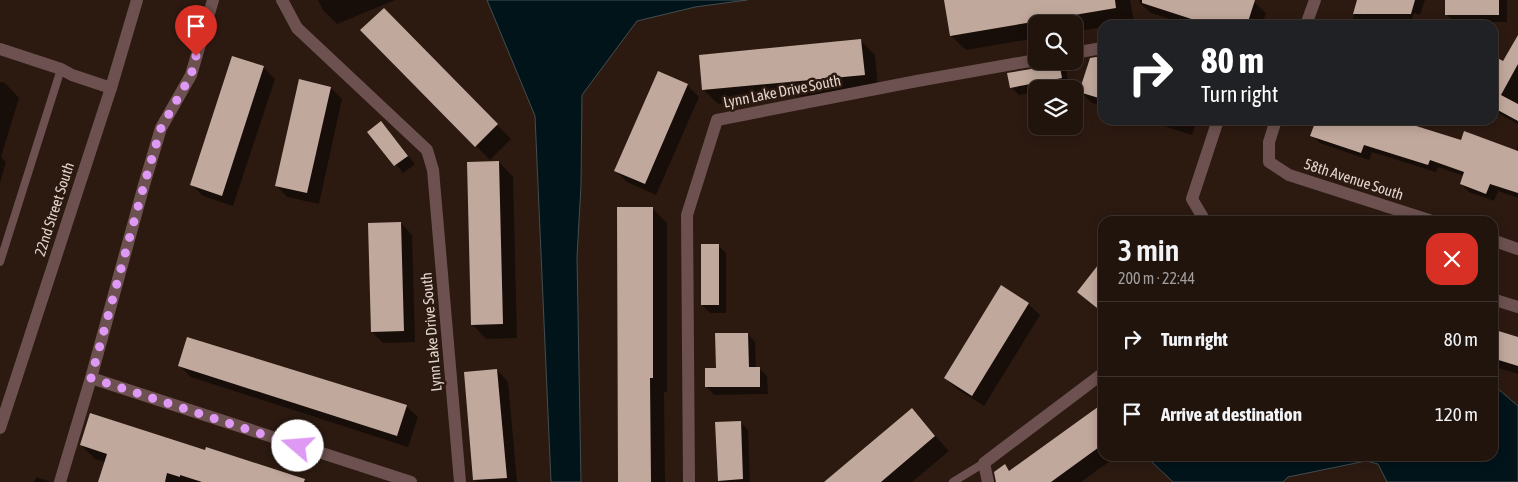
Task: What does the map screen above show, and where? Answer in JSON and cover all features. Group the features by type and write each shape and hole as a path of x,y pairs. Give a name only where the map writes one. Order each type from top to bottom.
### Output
{"street":[{"name":"22nd Street South","path":"0,428 111,88 137,0"},
{"path":"60,482 161,128 191,75 213,0"},
{"name":"Lynn Lake Drive South","path":"282,0 296,28 427,150 433,170 460,482"},
{"path":"1308,20 1315,0"},
{"path":"0,49 111,88"},
{"path":"1083,51 1098,49"},
{"name":"Lynn Lake Drive South","path":"689,482 687,215 717,120 1028,61"},
{"path":"1202,216 1192,199 1216,125"},
{"name":"58th Avenue South","path":"1274,125 1269,142 1269,162 1289,176 1416,216"},
{"path":"1498,242 1518,249"},
{"path":"1498,301 1518,307"},
{"path":"988,482 984,463 1098,377"},
{"path":"91,378 411,482"}],"lane":[{"path":"0,262 61,69"},
{"path":"953,482 984,463"}],"shaded area":[{"path":"487,0 747,0 695,7 637,21 582,95 581,185 577,257 581,482 551,482 535,116"},
{"path":"1498,389 1518,406 1518,482 1387,482 1378,464 1366,461 1498,461"},
{"path":"1366,461 1288,477 1283,482 1173,482 1152,462"}],"building":[{"path":"944,0 1115,0 1116,8 1074,15 1028,15 1028,23 950,36"},
{"path":"1142,0 1255,0 1249,20 1195,20 1142,3"},
{"path":"1357,0 1415,0 1411,14 1353,14"},
{"path":"1445,0 1499,0 1499,15 1445,15"},
{"path":"384,8 498,124 475,147 360,30"},
{"path":"1518,35 1518,64 1501,95 1518,104 1518,121 1498,110 1498,58 1503,61"},
{"path":"861,39 865,75 702,90 699,55"},
{"path":"232,56 264,66 222,196 190,185"},
{"path":"1090,58 1098,58 1098,98 1083,93 1083,80"},
{"path":"1028,70 1061,70 1062,78 1028,80 1028,85 1010,88 1007,73"},
{"path":"658,71 688,84 645,184 614,171"},
{"path":"299,79 331,87 307,193 275,186"},
{"path":"381,121 408,156 394,166 367,132"},
{"path":"1314,125 1413,125 1461,140 1464,131 1518,151 1518,193 1490,184 1486,194 1460,184 1464,172 1430,160 1428,165 1364,145 1361,153 1310,136"},
{"path":"499,161 503,324 471,325 467,162"},
{"path":"617,207 653,207 653,378 650,378 651,482 618,482"},
{"path":"401,222 404,331 371,332 368,223"},
{"path":"701,244 719,244 719,305 701,305"},
{"path":"1098,265 1098,309 1077,292"},
{"path":"1001,285 1029,303 972,396 944,378"},
{"path":"1498,331 1518,337 1518,366 1498,360"},
{"path":"715,333 748,333 749,367 760,367 760,387 705,387 705,368 716,368"},
{"path":"187,337 407,405 397,436 178,366"},
{"path":"497,369 507,478 473,480 464,372"},
{"path":"1098,407 1098,448 1051,482 996,482 994,472 1005,464 1009,471"},
{"path":"912,408 935,436 881,482 824,482"},
{"path":"90,413 205,450 206,447 305,479 304,482 202,482 167,473 165,482 98,482 107,454 80,445"},
{"path":"741,421 743,479 718,481 715,422"}],"route":[{"path":"196,56 191,75 161,128 91,378 298,446"}]}
